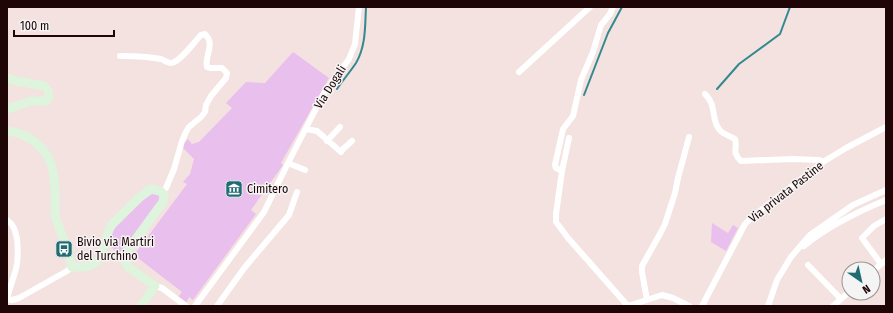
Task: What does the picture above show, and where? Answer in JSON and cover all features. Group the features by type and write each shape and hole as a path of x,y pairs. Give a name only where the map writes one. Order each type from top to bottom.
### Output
{"street":[{"name":"Via Dogali","path":"195,306 264,212 324,93 349,58 355,44 359,7"},
{"path":"519,72 590,7"},
{"path":"562,171 556,168 555,165 563,129 573,116 581,80 593,52 601,25 610,14 613,7"},
{"path":"120,56 159,59 172,63 189,50 201,35 205,34 209,37 210,41 206,63 207,67 222,68 227,73 226,78 216,88 211,96 206,105 205,112 189,127 186,132 174,169 166,188 162,193"},
{"path":"7,78 44,86 49,92 50,97 46,101 31,101 7,109"},
{"path":"705,94 710,100 716,125 720,130 735,139 735,152 741,161 793,159 819,160 823,162"},
{"path":"327,141 340,127"},
{"name":"Via privata Pastine","path":"702,306 745,224 752,217 823,162 886,127"},
{"path":"306,129 317,131 341,152 352,141"},
{"path":"7,131 21,134 33,140 42,148 49,158 55,179 56,219 69,254 72,267"},
{"path":"646,300 642,266 665,224 675,193 689,137"},
{"path":"569,138 562,171 556,222 568,238 628,306 662,295 673,298 689,306"},
{"path":"288,162 305,170"},
{"path":"7,220 11,222 15,228 18,246 17,265 7,299 12,300 19,298 72,267 88,266 96,263 100,258 112,224 140,197 151,189 160,190 164,195 163,202 124,255 124,259 128,268 155,286 162,288 186,306"},
{"path":"768,306 777,280 791,257 810,235 853,205 886,190"},
{"path":"217,306 245,267 289,215 297,192"},
{"path":"791,257 817,235 861,210 886,200"},
{"path":"884,262 862,238 874,226 886,219"},
{"path":"808,265 841,299 833,306"},
{"path":"141,306 155,286"}],"shaded area":[{"path":"293,52 329,78 281,163 283,165 251,210 256,214 193,300 189,297 186,303 178,297 182,292 134,255 187,184 183,182 190,174 194,159 181,146 188,139 192,144 199,142 232,108 226,103 246,82 265,83"},
{"path":"156,193 160,196 159,203 120,255 108,244 114,229 148,195"},
{"path":"712,223 728,233 733,225 738,228 726,251 711,242"}],"waterway":[{"path":"337,89 356,63 362,50 366,7"},
{"path":"584,95 608,33 622,7"},
{"path":"717,89 739,64 780,34 790,7"}],"place":[{"name":"Cimitero","path":"234,189"},
{"name":"Bivio via Martiri del Turchino","path":"64,249"}]}
